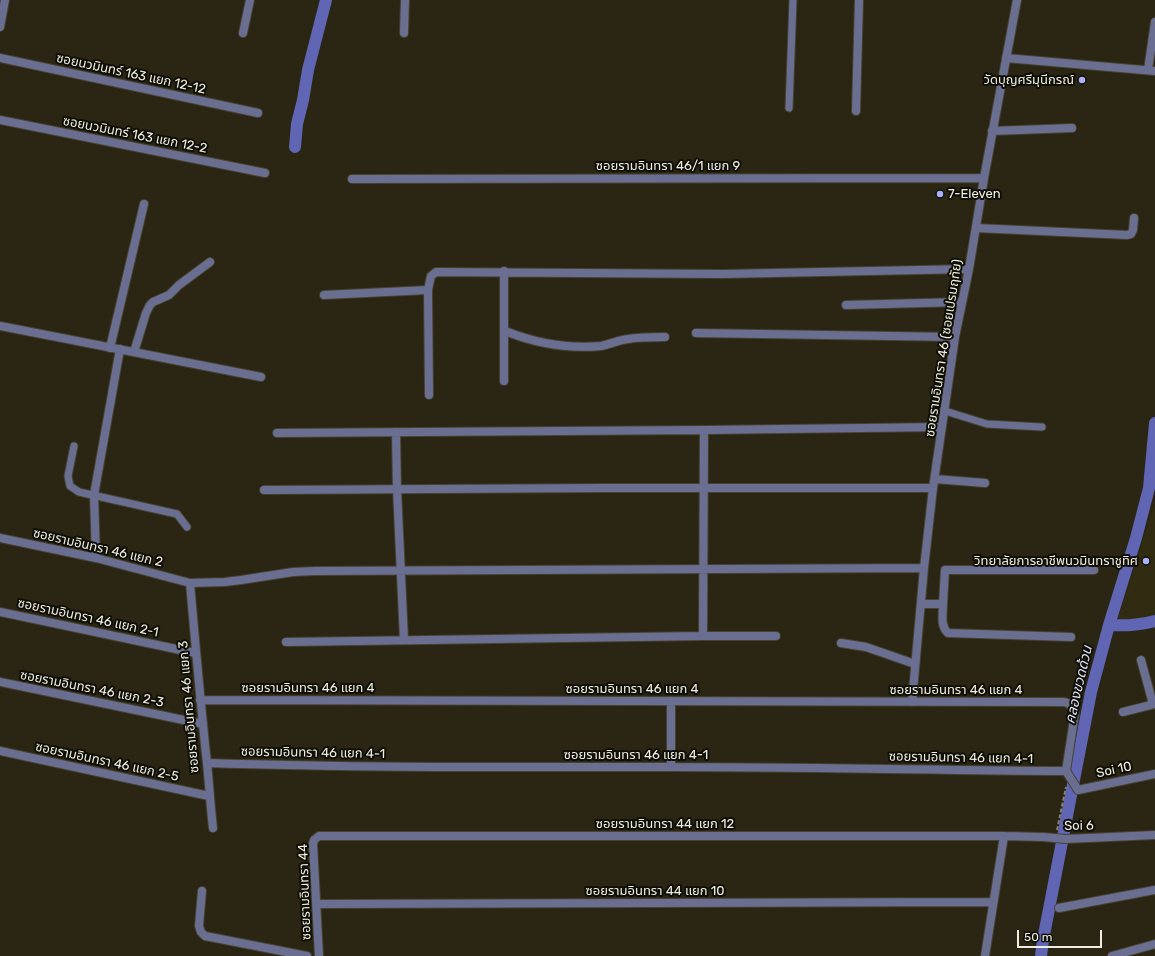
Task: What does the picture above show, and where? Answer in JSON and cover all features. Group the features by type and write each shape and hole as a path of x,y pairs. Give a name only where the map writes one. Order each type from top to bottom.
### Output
{"street":[{"path":"0,27 5,0"},
{"path":"243,33 250,0"},
{"path":"404,33 405,0"},
{"path":"856,111 859,0"},
{"name":"ซอยรามอินทรา 46 (ซอยเปรมฤทัย)","path":"912,702 933,488 955,336 969,269 992,131 1017,0"},
{"path":"1006,58 1152,70 1155,22"},
{"name":"ซอยนวมินทร์ 163 แยก 12-12","path":"0,58 258,113"},
{"name":"ซอยนวมินทร์ 163 แยก 12-2","path":"0,120 265,173"},
{"path":"992,131 1072,128"},
{"name":"ซอยรามอินทรา 46/1 แยก 9","path":"352,179 984,178"},
{"path":"110,348 144,204"},
{"path":"976,228 1127,235 1131,234 1133,230 1134,218"},
{"path":"134,352 150,304 169,295 179,285 210,262"},
{"path":"429,395 428,290 431,276 436,272 504,271 723,274 969,269"},
{"path":"504,271 504,381"},
{"path":"324,295 428,290"},
{"path":"846,305 962,302"},
{"path":"0,326 261,377"},
{"path":"505,331 516,336 550,344 567,346 602,346 628,339 665,337"},
{"path":"696,333 955,336"},
{"path":"96,558 94,495 120,349"},
{"path":"277,433 942,427"},
{"path":"703,636 704,430"},
{"path":"396,432 404,640"},
{"path":"935,479 985,483"},
{"path":"264,490 933,488"},
{"name":"ซอยรามอินทรา 46 แยก 2","path":"0,538 96,558 190,583 241,580 293,572 703,568 924,568"},
{"path":"1071,637 948,633 944,629 943,625 945,570 1094,570"},
{"name":"ซอยรามอินทรา 46 แยก 3","path":"190,583 195,653 213,828"},
{"path":"921,604 943,604"},
{"name":"ซอยรามอินทรา 46 แยก 2-1","path":"0,612 195,653"},
{"path":"286,642 776,636"},
{"path":"841,643 866,647 915,664"},
{"path":"1123,712 1154,704 1140,660"},
{"name":"ซอยรามอินทรา 46 แยก 2-3","path":"0,682 203,724"},
{"name":"ซอยรามอินทรา 46 แยก 4","path":"200,700 1064,702 1071,705 1074,709 1067,773"},
{"path":"671,701 671,767"},
{"name":"ซอยรามอินทรา 46 แยก 2-5","path":"0,751 209,796"},
{"name":"ซอยรามอินทรา 46 แยก 4-1","path":"207,763 297,766 516,768 671,767 1067,773"},
{"name":"Soi 10","path":"1067,773 1078,790 1155,776"},
{"name":"ซอยรามอินทรา 44 แยก 12","path":"325,835 1004,836"},
{"name":"ซอยรามอินทรา 44","path":"320,956 313,844 316,837 325,835"},
{"name":"Soi 6","path":"1004,836 1066,839 1155,835"},
{"path":"985,956 1004,836"},
{"path":"1059,908 1155,890"},
{"path":"202,891 199,926 201,932 205,936 307,956"},
{"name":"ซอยรามอินทรา 44 แยก 10","path":"317,904 993,902"},
{"path":"1112,956 1155,944"}],"lane":[{"path":"789,108 793,0"},
{"path":"945,411 986,424 1042,428"},
{"path":"74,446 68,476 70,486 79,492 177,514 187,527"}],"path":[{"path":"1056,838 1067,773"}],"shaded area":[{"name":"วิทยาลัยการอาชีพนวมินทราชูทิศ","path":"1155,504 1155,617 1117,621"}],"waterway":[{"path":"295,147 297,124 308,70 326,0"},
{"name":"คลองขวดด้วน","path":"1041,956 1091,692 1149,488 1155,423"},
{"path":"1109,625 1132,625 1155,621"}],"place":[{"name":"วัดบุญศรีมุนีกรณ์","path":"1082,80"},
{"name":"7-Eleven","path":"940,194"},
{"name":"วิทยาลัยการอาชีพนวมินทราชูทิศ","path":"1146,561"}]}
